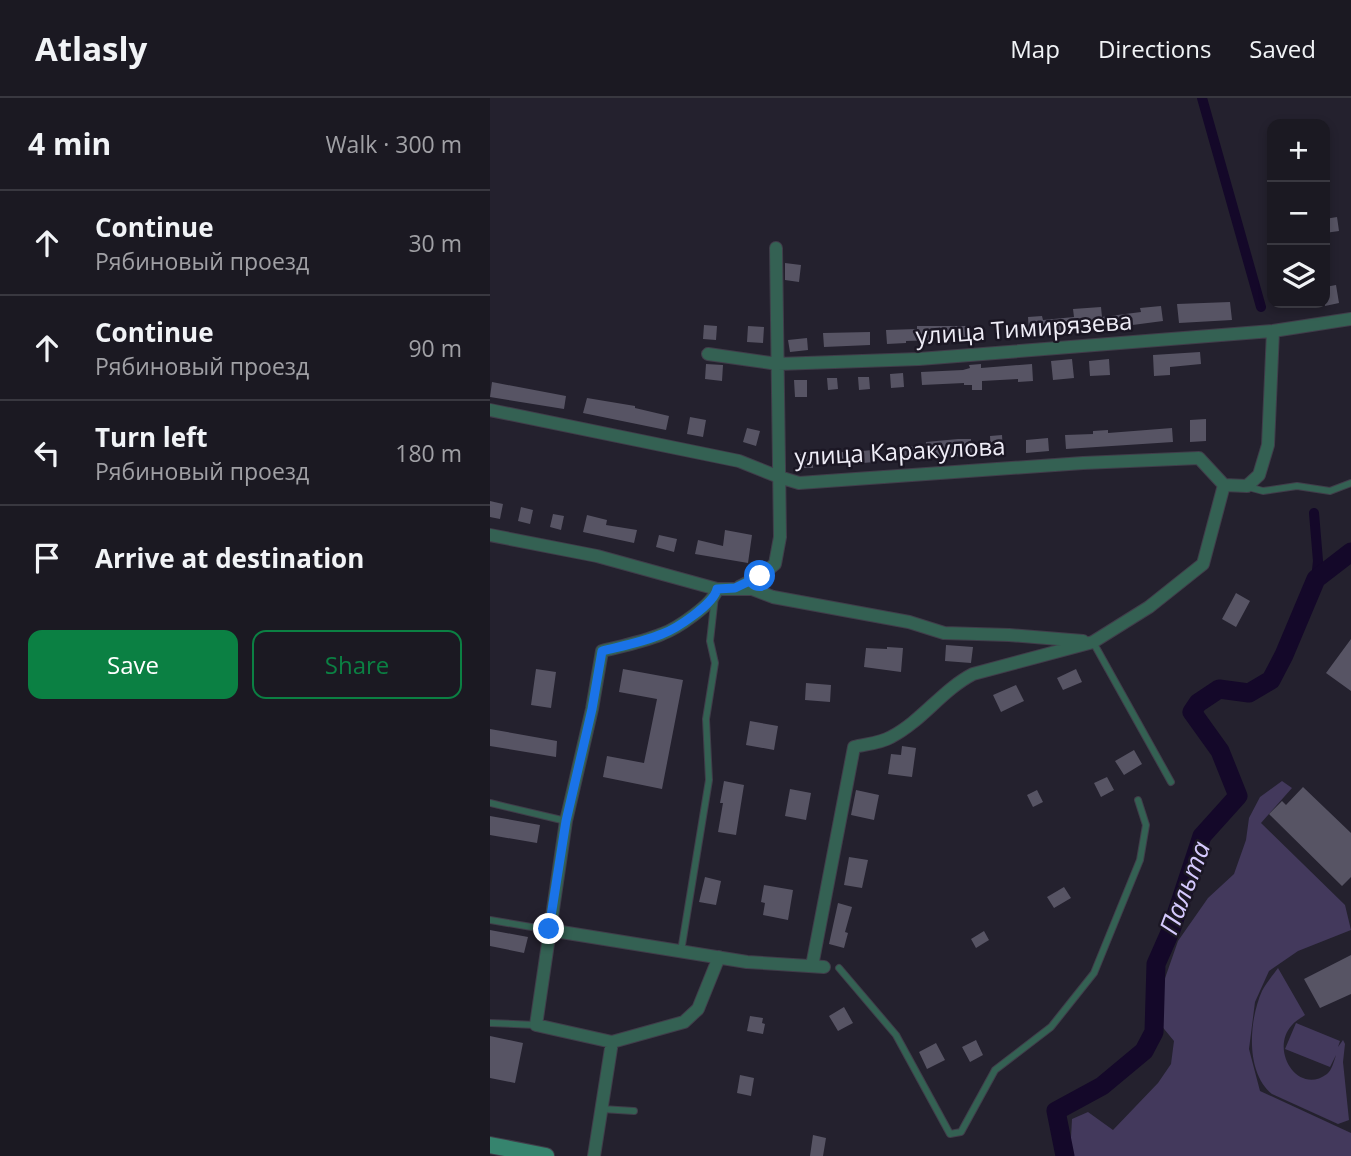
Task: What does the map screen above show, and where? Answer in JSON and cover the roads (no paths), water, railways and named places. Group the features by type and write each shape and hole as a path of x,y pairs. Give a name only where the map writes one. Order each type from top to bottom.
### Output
{"main road":[{"path":"490,1145 546,1156"}],"street":[{"path":"490,535 597,556 716,593 735,588 760,576 775,564 780,537 776,248"},
{"name":"улица Тимирязева","path":"708,354 778,363 919,359 1273,331 1351,319"},
{"path":"549,929 747,962 818,966 854,747 889,739 914,722 955,684 973,674 1093,642 1149,607 1203,564 1224,485 1247,486 1259,475 1268,444 1273,331"},
{"name":"улица Каракулова","path":"490,410 739,461 799,483 1199,457 1224,485"},
{"path":"735,588 752,589 783,599 909,622 944,633 1093,642"},
{"path":"716,593 701,609 664,634 602,651 592,709 566,821 536,1026 612,1042 684,1021 698,1009 719,957"},
{"path":"594,1156 612,1042"}],"lane":[{"path":"1247,486 1263,491 1297,486 1331,491 1351,483"},
{"path":"681,951 709,780 706,719 716,663 710,641 716,593"},
{"path":"1093,642 1171,782"},
{"path":"839,968 896,1035 950,1134 961,1132 995,1070 1051,1027 1094,973 1140,860 1146,825 1138,800"},
{"path":"490,803 566,821"},
{"path":"490,920 549,929"},
{"path":"490,1023 536,1026"},
{"path":"601,1108 634,1111"}],"waterway":[{"path":"1202,98 1261,307"},
{"path":"1314,513 1318,561 1316,579"},
{"name":"Пальта","path":"1065,1156 1056,1111 1102,1086 1144,1051 1154,1032 1156,964 1171,930 1202,836 1238,796 1220,751 1192,712 1198,703 1219,689 1249,693 1271,680 1316,579 1351,552"}]}
